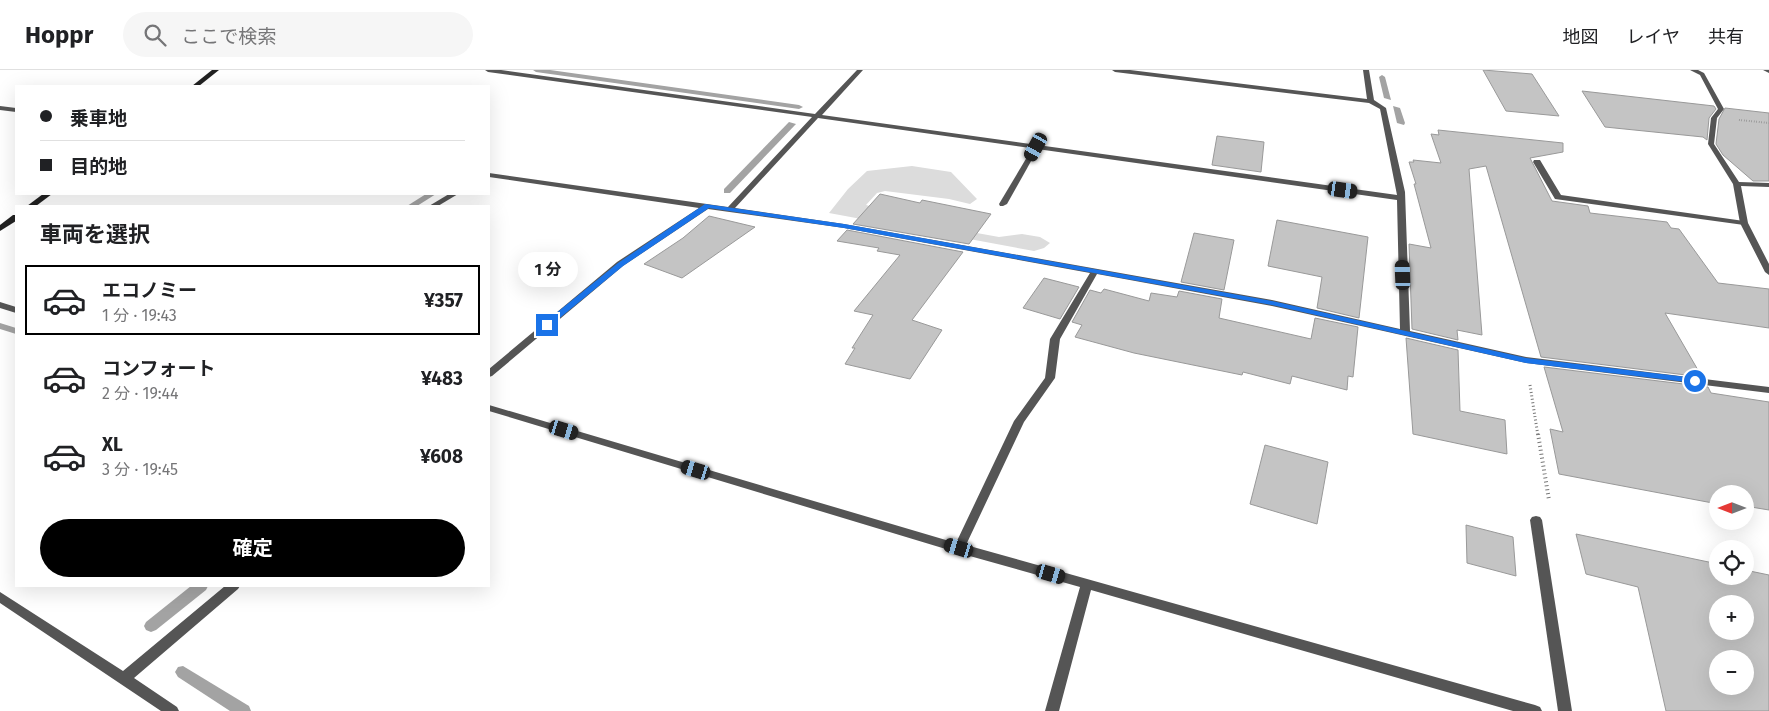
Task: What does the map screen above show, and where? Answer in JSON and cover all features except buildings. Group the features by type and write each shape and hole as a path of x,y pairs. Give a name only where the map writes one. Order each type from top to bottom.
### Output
{"street":[{"path":"195,85 216,70"},
{"path":"488,70 1401,198"},
{"path":"730,209 860,70"},
{"path":"1115,70 1371,101 1382,108 1401,198 1405,332"},
{"path":"1366,70 1371,101"},
{"path":"1693,70 1702,74 1721,109 1714,118 1711,144 1737,184 1744,223 1769,272"},
{"path":"0,108 15,110"},
{"path":"1003,204 1036,147"},
{"path":"1537,162 1558,197 1744,223"},
{"path":"490,175 844,226 1272,303 1526,360 1769,390"},
{"path":"1737,184 1769,185"},
{"path":"32,205 47,195"},
{"path":"435,205 452,195"},
{"path":"490,373 620,264 707,206"},
{"path":"0,229 15,218"},
{"path":"959,548 1019,421 1050,378 1055,339 1095,271"},
{"path":"0,305 15,310"},
{"path":"490,408 959,548 1535,711"},
{"path":"1536,520 1565,711"},
{"path":"1052,711 1087,584"},
{"path":"123,679 233,587"},
{"path":"0,597 172,711"}],"path":[{"path":"1526,360 1551,514 1536,520"}],"shaded area":[{"path":"912,166 951,172 977,199 970,204 949,199 885,191 877,193 866,205 949,228 999,237 1022,234 1040,237 1050,243 1044,248 1034,251 829,213 848,189 867,171"}],"waterway":[{"path":"536,70 799,107"},
{"path":"1382,77 1388,98"},
{"path":"1396,108 1401,123"},
{"path":"727,191 792,124"},
{"path":"413,205 430,195"},
{"path":"0,326 15,331"},
{"path":"151,626 200,587"},
{"path":"183,672 243,711"}],"route":[{"path":"547,325 620,264 707,206 844,226 1272,303 1526,360 1695,381"}]}
